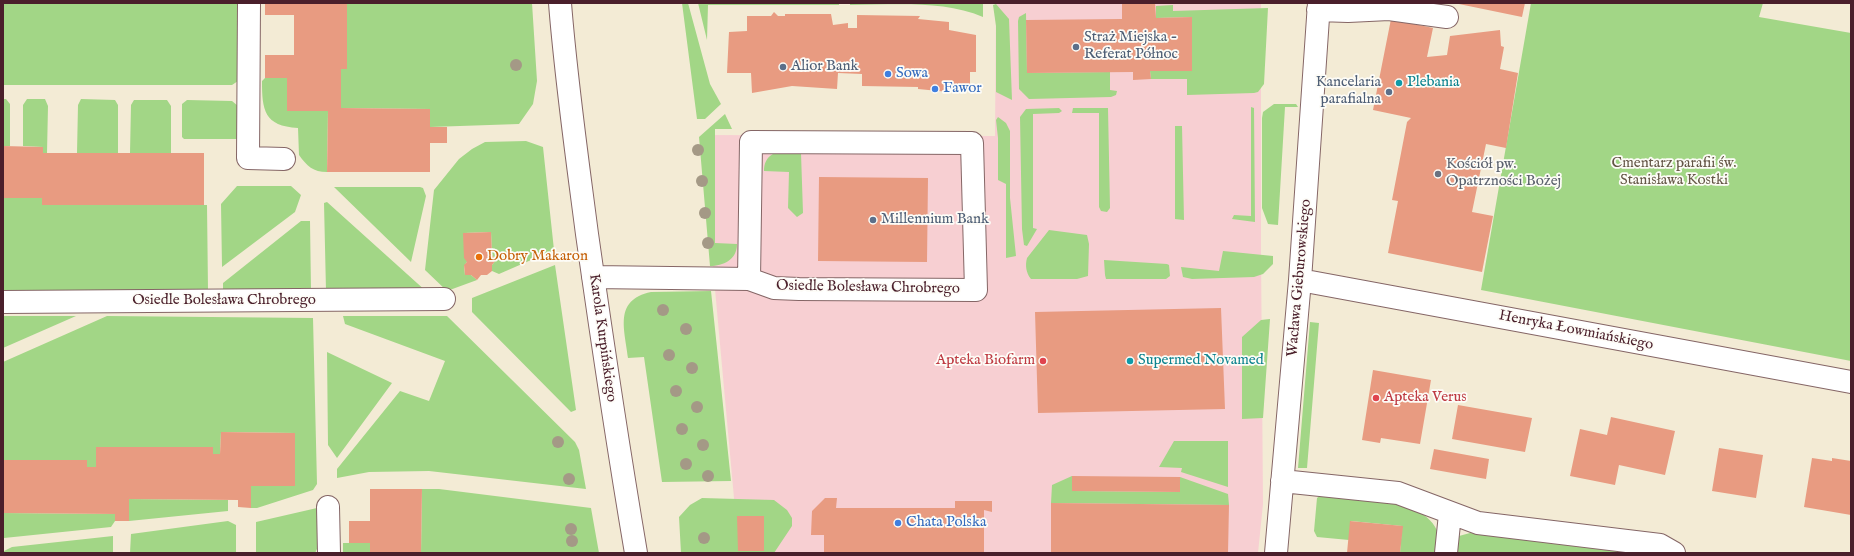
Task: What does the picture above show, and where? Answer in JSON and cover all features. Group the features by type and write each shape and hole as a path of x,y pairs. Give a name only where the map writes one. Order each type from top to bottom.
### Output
{"street":[{"path":"249,3 248,158 284,159"},
{"name":"Karola Kurpińskiego","path":"560,3 572,120 593,277 620,463 636,553"},
{"path":"1318,7 1348,11 1389,9 1447,17"},
{"name":"Wacława Gieburowskiego","path":"1276,553 1300,280 1318,7"},
{"name":"Osiedle Bolesława Chrobrego","path":"593,277 749,279 774,288 793,289 976,290 972,142 751,142 749,279"},
{"name":"Henryka Łowmiańskiego","path":"1300,280 1851,382"},
{"name":"Osiedle Bolesława Chrobrego","path":"3,302 444,298"},
{"path":"1282,481 1398,493 1450,514 1478,523 1660,546 1674,553"},
{"path":"328,508 329,553"},
{"path":"1446,553 1450,514"}],"shaded area":[{"path":"996,3 1261,3 1263,504 1258,553 739,553 701,135 995,136"}],"green space":[{"path":"3,3 237,3 238,81 232,85 3,85"},
{"path":"347,3 532,3 537,81 533,104 519,124 430,127 430,109 341,108 341,69 347,69"},
{"path":"682,3 688,3 710,84 721,104 705,119 697,119"},
{"path":"698,3 839,3 839,5 708,5 707,40"},
{"path":"850,3 983,3 983,17 952,8 935,6 901,4 850,5"},
{"name":"Cmentarz parafii św. Stanisława Kostki","path":"1531,3 1763,3 1759,17 1851,33 1851,361 1481,290"},
{"path":"996,4 1009,19 1012,100 996,92 996,26 993,5"},
{"path":"1173,5 1173,11 1268,8 1264,84 1258,92 1187,95 1187,79 1151,79 1150,71 1192,70 1192,17 1156,18 1156,6"},
{"path":"1026,13 1027,73 1110,72 1110,90 1117,91 1116,95 1111,97 1029,99 1019,89 1018,21 1019,17"},
{"path":"265,78 287,78 287,111 328,111 327,172 314,170 299,155 298,128 278,124 267,115 264,108 262,91 262,81"},
{"path":"3,99 6,99 10,104 10,146 3,146"},
{"path":"27,99 45,99 48,106 47,153 43,153 43,147 23,146 23,105"},
{"path":"81,99 115,100 118,105 118,153 77,153 78,105"},
{"path":"134,100 167,100 171,106 171,153 130,153 131,105"},
{"path":"187,100 232,101 238,106 238,139 184,139 182,137 182,104"},
{"path":"1274,104 1296,104 1298,107 1285,107 1278,225 1268,224 1262,208 1262,118 1263,112"},
{"path":"1251,107 1254,108 1255,222 1232,219 1234,215 1251,216"},
{"path":"1059,108 1062,111 1059,113 1033,114 1033,228 1037,229 1027,246 1024,245 1022,229 1020,117 1026,109"},
{"path":"1073,108 1108,108 1110,208 1107,212 1101,211 1099,207 1099,113 1072,113"},
{"path":"725,114 732,129 715,129 715,243 737,244 735,254 732,258 720,265 710,266 699,137"},
{"path":"998,117 1006,123 1010,131 1010,198 1016,256 1006,258 1006,184 998,180 998,138 996,120"},
{"path":"1175,126 1182,126 1184,220 1175,219"},
{"path":"526,141 543,147 554,250 499,274 492,271 492,265 496,260 492,255 491,232 464,233 467,262 464,266 465,275 471,275 477,280 447,291 425,270 434,190 459,159 472,149 485,142"},
{"path":"801,153 803,213 797,217 788,208 789,172 764,171 764,168 767,159 773,154"},
{"path":"237,186 291,186 301,195 295,212 222,267 221,204"},
{"path":"334,187 423,188 426,196 411,262"},
{"path":"3,198 42,198 43,205 207,205 208,290 3,291"},
{"path":"327,202 427,292 326,291 324,203"},
{"path":"301,221 310,221 311,291 223,290 223,283"},
{"path":"1049,230 1087,235 1089,244 1088,276 1077,279 1031,279 1026,269 1027,258"},
{"path":"1223,251 1273,256 1273,264 1263,274 1254,277 1192,279 1183,277 1181,267 1219,271"},
{"path":"1104,260 1167,264 1169,265 1170,276 1166,279 1106,279"},
{"path":"555,265 576,410 571,412 472,312 472,298"},
{"path":"711,291 731,481 662,482 644,357 628,358 624,327 626,309 631,302 639,296 651,292"},
{"path":"3,316 76,316 3,348"},
{"path":"107,316 313,318 317,484 313,490 257,508 251,508 251,486 295,486 295,433 221,432 220,454 213,454 213,447 96,447 96,467 87,467 86,460 3,460 3,362"},
{"path":"343,316 447,316 575,442 579,450 586,489 429,471 369,472 337,478 337,469 400,391 429,401 445,361 345,324"},
{"path":"1270,319 1263,418 1242,419 1242,337 1261,320"},
{"path":"1310,322 1319,323 1307,468 1298,468"},
{"path":"327,352 392,383 337,458 328,445"},
{"path":"1174,441 1228,441 1228,487 1181,472 1182,468 1159,467"},
{"path":"1072,476 1072,491 1179,492 1180,477 1228,494 1229,505 1051,503 1052,485"},
{"path":"422,489 439,489 591,508 599,553 421,553"},
{"path":"1322,494 1373,498 1409,507 1424,515 1435,526 1440,541 1439,553 1400,553 1402,526 1351,521 1349,540 1317,537 1314,531 1317,498"},
{"path":"702,498 774,500 787,510 792,518 792,526 774,553 681,553 679,517 690,505"},
{"path":"129,499 228,500 228,511 129,521"},
{"path":"317,508 318,547 315,553 256,553 256,522"},
{"path":"3,513 115,514 115,521 111,527 4,538"},
{"path":"228,521 236,525 236,553 130,553 131,534"},
{"path":"1470,533 1629,549 1634,553 1453,553 1459,536"},
{"path":"113,536 113,553 4,553 4,551 12,547"},
{"path":"343,543 370,543 370,553 343,553"}],"building":[{"path":"265,3 347,3 347,69 341,69 341,108 430,109 430,127 447,127 447,143 430,143 430,172 327,172 328,111 287,111 287,78 265,78 265,55 294,55 294,15 265,15"},
{"path":"1122,3 1155,3 1156,18 1192,17 1192,71 1150,71 1151,79 1133,80 1133,72 1027,73 1026,20 1122,19"},
{"path":"1454,3 1525,3 1522,17"},
{"path":"774,12 778,16 785,16 785,14 831,14 833,25 848,23 848,28 857,28 857,15 920,16 918,19 949,22 949,30 976,35 976,72 970,72 970,85 950,85 949,92 918,89 918,87 862,86 862,74 838,73 837,89 792,86 752,93 751,73 727,73 729,32 747,31 747,16 771,16"},
{"name":"Kościół pw. Opatrzności Bożej","path":"1391,19 1433,28 1427,57 1447,55 1450,36 1500,30 1501,46 1504,47 1500,69 1518,73 1506,148 1486,144 1472,212 1493,216 1482,272 1388,253 1398,201 1392,200 1407,122 1411,118 1373,110"},
{"path":"3,146 43,147 43,153 204,153 204,205 42,205 42,198 3,198"},
{"name":"Millennium Bank","path":"819,177 928,178 927,262 818,261"},
{"name":"Dobry Makaron","path":"491,232 492,255 496,260 492,265 492,271 487,275 481,275 477,280 471,275 465,275 464,265 467,262 464,258 463,233"},
{"name":"Supermed Novamed","path":"1221,308 1225,409 1038,413 1035,312"},
{"path":"1373,370 1431,380 1420,444 1381,438 1380,443 1362,440"},
{"path":"1458,405 1532,418 1525,452 1452,439"},
{"path":"1611,417 1675,431 1665,475 1619,465 1615,485 1570,476 1580,429 1607,435"},
{"path":"221,432 295,433 295,486 251,486 251,508 238,507 238,500 129,499 129,521 115,521 115,514 3,513 3,460 87,460 87,467 96,467 96,447 213,447 213,454 220,454"},
{"path":"1719,448 1763,455 1756,498 1712,491"},
{"path":"1434,449 1489,459 1486,479 1430,469"},
{"path":"1812,458 1832,461 1832,458 1851,461 1851,515 1804,507"},
{"path":"1072,476 1180,477 1180,492 1072,491"},
{"path":"370,489 422,489 421,553 370,553 370,543 349,543 349,521 370,521"},
{"name":"Chata Polska","path":"825,498 837,498 836,508 955,508 955,501 992,501 992,512 984,510 984,553 824,553 824,535 811,535 812,511"},
{"path":"1051,503 1229,505 1228,553 1051,553"},
{"path":"737,516 764,516 764,551 738,551"},
{"path":"1350,521 1403,526 1400,553 1347,553"}],"place":[{"name":"Straż Miejska - Referat Północ","path":"1076,47"},
{"name":"Alior Bank","path":"783,67"},
{"name":"Sowa","path":"888,74"},
{"name":"Plebania","path":"1399,83"},
{"name":"Fawor","path":"935,89"},
{"name":"Kancelaria parafialna","path":"1389,92"},
{"name":"Kościół pw. Opatrzności Bożej","path":"1438,174"},
{"name":"Millennium Bank","path":"873,220"},
{"name":"Dobry Makaron","path":"479,257"},
{"name":"Apteka Biofarm","path":"1043,361"},
{"name":"Supermed Novamed","path":"1130,361"},
{"name":"Apteka Verus","path":"1376,398"},
{"name":"Chata Polska","path":"898,523"}]}
